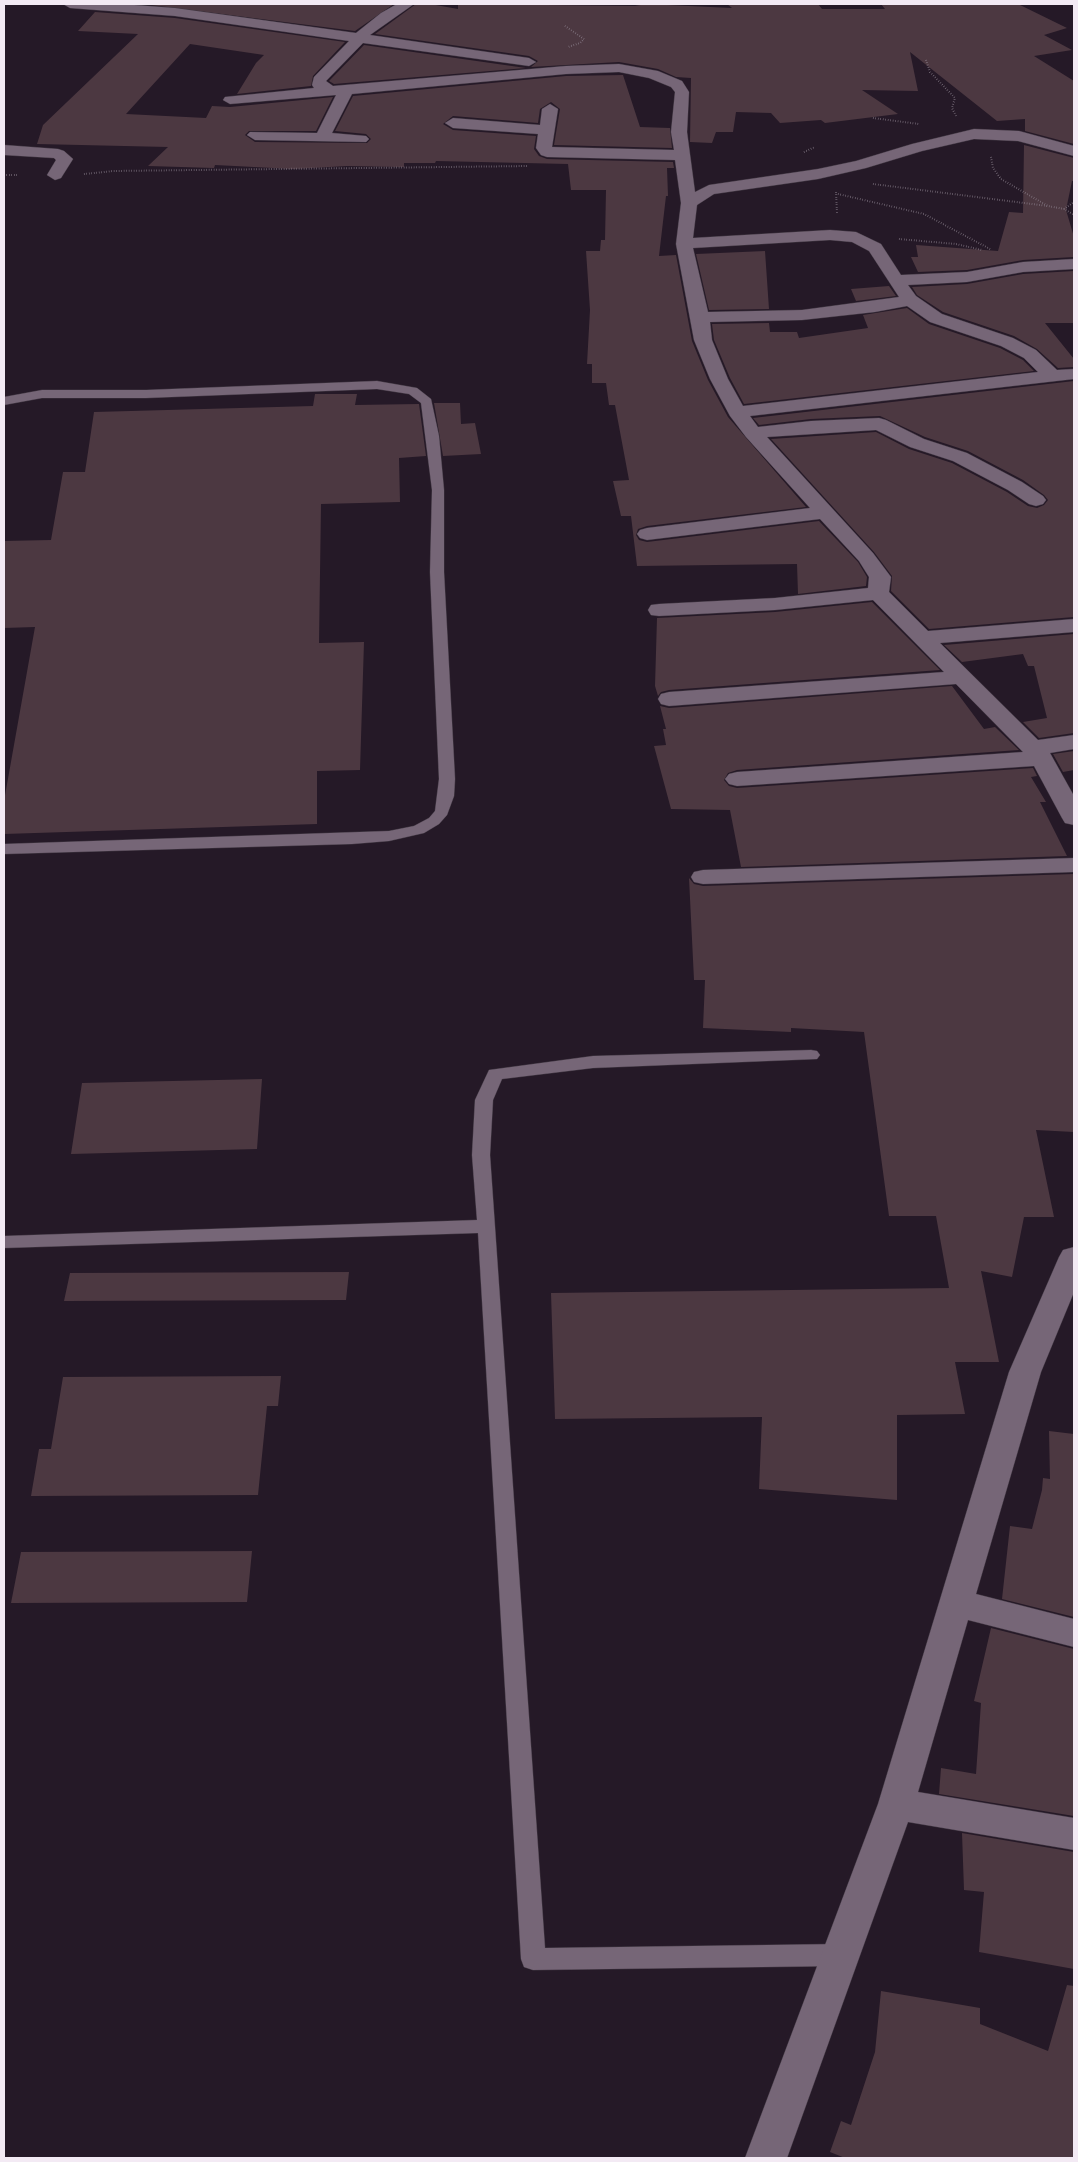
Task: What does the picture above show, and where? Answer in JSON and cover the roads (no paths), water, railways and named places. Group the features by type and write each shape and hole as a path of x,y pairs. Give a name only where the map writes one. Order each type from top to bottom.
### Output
{"street":[{"path":"70,4 175,12 530,63 566,70"},
{"path":"339,91 319,85 319,80 359,39 386,16 407,4"},
{"path":"230,100 566,70 620,68 641,71 677,84 682,92"},
{"path":"691,76 682,92 679,117 681,155 689,203 684,244 700,317 703,340 719,379 737,412 752,433 828,512 880,577 878,593"},
{"path":"322,137 339,91"},
{"path":"550,109 544,148 547,152 681,155"},
{"path":"453,123 547,130"},
{"path":"255,134 361,139"},
{"path":"689,203 709,190 791,179 843,169 934,143 974,134 1019,136 1074,151"},
{"path":"4,150 58,154 65,159 55,175"},
{"path":"684,244 830,235 856,237 875,248 910,300 936,318 1007,342 1030,354 1053,377"},
{"path":"895,280 967,277 1038,266 1074,264"},
{"path":"700,317 802,315 875,307 910,300"},
{"path":"737,412 1074,374"},
{"path":"752,433 810,427 879,424 917,443 967,461 1015,486 1036,500"},
{"path":"647,534 828,512"},
{"path":"659,610 775,604 878,593"},
{"path":"878,593 1037,753 1073,810"},
{"path":"922,638 1074,625"},
{"path":"669,699 962,677"},
{"path":"737,779 1037,753 1074,742"},
{"path":"703,877 1074,865"},
{"path":"766,2158 823,2008 840,1955 896,1804 1025,1372 1074,1257"},
{"path":"955,1603 1074,1633"},
{"path":"896,1804 1074,1834"}],"lane":[{"path":"4,401 42,394 146,394 377,385 413,391 427,402 433,436 438,490 437,572 447,779 442,812 434,821 419,830 390,836 303,841 4,849"},
{"path":"811,1055 592,1062 495,1074 484,1100 481,1156 533,1959 840,1955"},
{"path":"4,1242 487,1226"}]}
